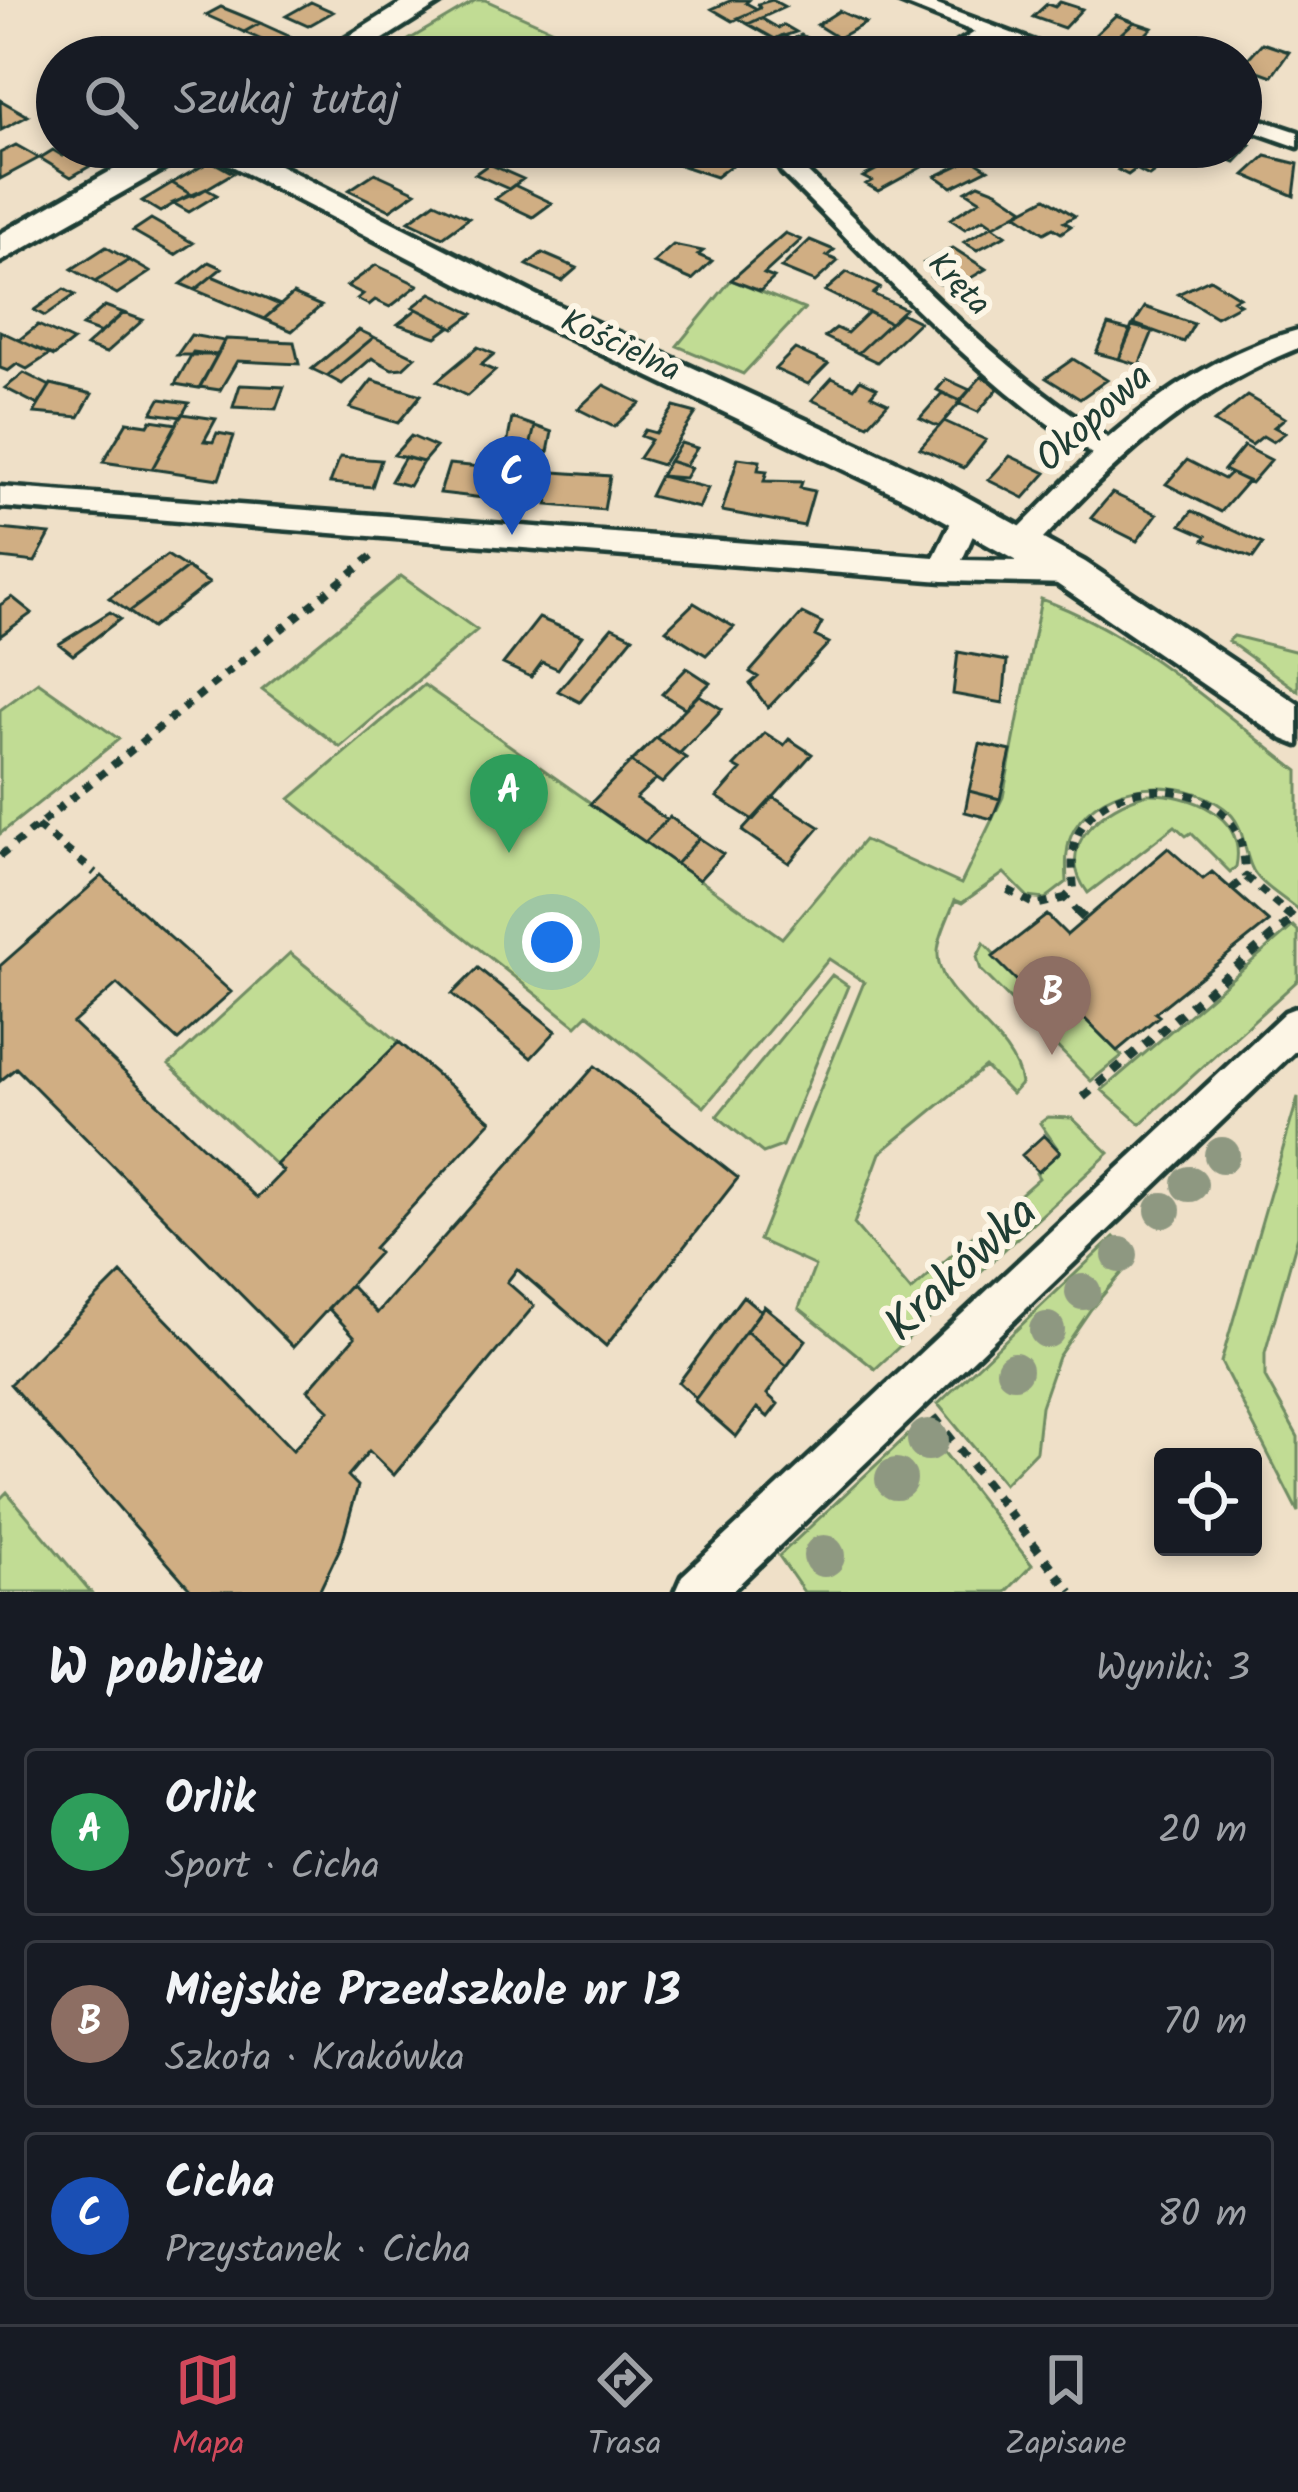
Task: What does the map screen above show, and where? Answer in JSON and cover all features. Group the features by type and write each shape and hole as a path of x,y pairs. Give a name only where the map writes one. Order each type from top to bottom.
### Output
{"main road":[{"path":"368,36 429,0"},
{"path":"0,250 142,168"},
{"name":"Kościelna","path":"261,168 528,305 826,443 968,515 1186,646 1298,727"}],"street":[{"path":"905,0 1006,36"},
{"path":"983,36 992,31"},
{"path":"1262,127 1298,140"},
{"name":"Kręta","path":"790,168 1005,376 1108,451"},
{"name":"Okopowa","path":"1021,544 1108,451 1172,397 1298,338"},
{"path":"0,497 944,570 1071,573"},
{"path":"944,570 968,515"},
{"name":"Krakówka","path":"698,1592 1298,1024"}],"path":[{"path":"0,856 372,557"},
{"path":"1008,890 1022,903 1052,906 1065,898 1074,889 1074,847 1089,817 1114,800 1149,791 1197,798 1226,816 1243,844 1246,878 1296,920 1083,1097"},
{"path":"38,826 95,873"},
{"path":"1232,890 1246,878"},
{"path":"1065,898 1086,920"},
{"path":"912,1388 1071,1592"}],"green space":[{"path":"476,0 485,0 566,36 415,36"},
{"path":"731,280 804,309 743,374 677,346"},
{"path":"401,576 477,630 340,747 262,689"},
{"path":"1041,599 1143,652 1298,771 1298,910 1254,872 1231,814 1206,797 1166,787 1124,792 1088,812 1069,841 1067,882 1045,899 1028,897 1004,873 962,903 955,900 940,939 939,963 958,997 1004,1047 1021,1084 1012,1094 985,1067 880,1153 854,1224 911,1291 1039,1178 1036,1173 1060,1152 1040,1123 1048,1117 1072,1118 1109,1153 875,1369 799,1308 815,1266 759,1240 864,982 829,959 704,1107 588,1014 576,1026 290,799 424,685 782,938 864,840 961,884 1003,797"},
{"path":"1234,636 1298,652 1298,691 1228,641"},
{"path":"38,682 119,739 0,834 0,710"},
{"path":"1147,794 1181,798 1212,811 1233,834 1236,867 1230,872 1191,833 1186,836 1175,826 1088,893 1078,875 1079,843 1100,818"},
{"path":"1293,926 1298,931 1298,980 1140,1124 1102,1090"},
{"path":"984,943 1060,1024 1077,1011 1122,1056 1091,1081 981,970 977,957"},
{"path":"290,953 399,1042 276,1165 169,1065"},
{"path":"832,975 848,986 782,1146 763,1153 717,1116"},
{"path":"1298,1097 1298,1236 1265,1353 1265,1377 1298,1437 1298,1512 1221,1362"},
{"path":"1114,1237 1134,1259 1058,1357 1041,1406 1036,1451 1004,1484 938,1404"},
{"path":"921,1423 1032,1565 1006,1592 804,1592 779,1556"},
{"path":"7,1492 91,1592 0,1592 0,1499"}],"building":[{"path":"732,0 749,0 746,3 757,9 733,21 712,9"},
{"path":"772,0 785,7 748,24 738,18 760,8 758,4"},
{"path":"311,2 333,12 308,26 286,16"},
{"path":"1060,2 1082,9 1064,28 1033,17 1047,4 1055,7"},
{"path":"221,7 260,23 244,32 206,15"},
{"path":"839,11 866,23 842,36 817,25"},
{"path":"1116,15 1134,22 1119,36 1095,35"},
{"path":"761,18 796,32 770,36 748,24"},
{"path":"1134,22 1152,28 1144,36 1119,36"},
{"path":"260,23 289,36 253,36 244,32"},
{"path":"1262,43 1289,52 1272,76 1262,72"},
{"path":"0,100 28,116 1,130"},
{"path":"16,145 36,160 0,179 0,153"},
{"path":"1266,156 1298,164 1294,196 1245,175 1262,168"},
{"path":"56,168 87,168 71,177"},
{"path":"199,168 224,168 233,173 194,196 172,183"},
{"path":"483,168 498,168 523,179 509,189 475,174"},
{"path":"689,168 728,168 716,177"},
{"path":"879,168 920,168 878,191 863,177"},
{"path":"953,168 988,169 952,187 936,176"},
{"path":"1120,168 1160,168 1149,176 1136,169 1128,175"},
{"path":"375,173 416,192 390,210 349,190"},
{"path":"172,183 190,194 160,212 142,201"},
{"path":"979,184 1024,209 994,226 984,219 965,229 950,219 980,200 966,191"},
{"path":"514,185 552,203 533,217 495,199"},
{"path":"206,189 217,195 189,212 173,203"},
{"path":"1046,198 1075,216 1064,222 1071,226 1061,233 1053,228 1044,233 1016,214"},
{"path":"435,202 469,218 443,237 409,221"},
{"path":"151,219 193,243 175,255 133,231"},
{"path":"992,226 1006,235 977,250 964,242"},
{"path":"785,233 801,240 764,274 774,278 760,291 731,280"},
{"path":"810,240 834,250 827,256 838,261 815,282 781,268"},
{"path":"673,245 703,251 698,255 712,261 692,280 653,263"},
{"path":"106,247 129,260 95,282 72,269"},
{"path":"953,248 986,269 957,286 948,279 940,284 931,277 938,273 924,263"},
{"path":"542,253 577,268 562,281 527,265"},
{"path":"129,260 150,272 117,294 95,282"},
{"path":"209,262 222,268 195,290 181,284"},
{"path":"376,265 418,285 390,307 375,300 369,305 357,299 363,294 347,286"},
{"path":"847,272 880,288 873,294 905,309 890,323 825,291"},
{"path":"212,276 280,305 264,319 195,290"},
{"path":"1210,279 1239,297 1233,300 1240,304 1216,317 1178,294"},
{"path":"64,289 75,295 45,316 34,310"},
{"path":"431,293 473,314 454,328 413,307"},
{"path":"293,294 321,306 292,331 264,319"},
{"path":"105,306 124,313 101,333 82,326"},
{"path":"1145,307 1194,324 1184,342 1134,324"},
{"path":"417,309 451,326 436,337 398,324"},
{"path":"869,312 890,323 858,353 825,337 836,328 847,333"},
{"path":"123,313 143,320 106,353 86,346"},
{"path":"901,313 919,322 877,362 858,353"},
{"path":"38,325 73,341 54,356 19,340"},
{"path":"1108,325 1131,331 1119,359 1096,353"},
{"path":"1132,326 1153,331 1139,365 1119,359"},
{"path":"359,330 374,337 327,376 312,369"},
{"path":"0,331 50,354 27,369 17,364 8,371 0,368"},
{"path":"191,335 224,341 217,355 177,355"},
{"path":"374,337 415,357 403,368 392,369 372,358 342,384 327,376"},
{"path":"226,339 294,342 299,364 237,361 220,390 200,387"},
{"path":"478,347 494,354 481,365 495,371 467,396 437,381"},
{"path":"795,349 828,364 808,384 775,369"},
{"path":"193,352 217,355 199,388 175,384"},
{"path":"1073,359 1107,380 1080,399 1046,378"},
{"path":"24,373 50,386 38,405 5,388"},
{"path":"981,377 1001,385 978,412 958,403"},
{"path":"832,378 854,388 860,380 877,388 871,395 888,403 868,425 812,400"},
{"path":"946,379 970,390 961,401 937,390"},
{"path":"372,380 421,395 398,423 350,408"},
{"path":"51,384 92,394 79,417 34,413"},
{"path":"240,385 284,387 276,409 233,407"},
{"path":"604,385 640,403 614,427 578,409"},
{"path":"942,393 961,401 939,427 920,418"},
{"path":"1247,396 1285,418 1274,427 1285,433 1273,442 1263,436 1252,445 1214,422"},
{"path":"160,399 189,403 181,417 152,413"},
{"path":"674,407 696,413 662,465 639,458 651,440 641,436 645,430 656,433"},
{"path":"182,414 216,419 204,441 213,442 217,433 234,436 219,479 152,469"},
{"path":"512,418 535,426 529,451 506,450"},
{"path":"151,420 177,424 152,469 103,462 127,422 148,425"},
{"path":"944,421 986,440 964,468 920,448"},
{"path":"535,426 552,432 548,452 529,451"},
{"path":"411,436 436,447 423,462 394,455"},
{"path":"681,443 697,448 685,466 669,461"},
{"path":"1244,446 1271,460 1251,483 1224,470"},
{"path":"1010,456 1046,473 1024,498 988,480"},
{"path":"340,457 381,460 372,487 330,483"},
{"path":"405,457 423,462 409,486 391,481"},
{"path":"738,458 760,461 758,470 767,471 764,481 802,482 800,488 814,491 804,526 722,511"},
{"path":"1187,460 1224,479 1230,473 1248,481 1221,512 1166,484"},
{"path":"669,461 691,468 685,478 660,476"},
{"path":"449,464 492,468 484,498 440,493"},
{"path":"554,472 610,476 604,510 547,505"},
{"path":"660,476 708,488 699,508 650,496"},
{"path":"1112,493 1157,514 1137,541 1091,518"},
{"path":"1192,511 1263,544 1253,558 1204,540 1206,536 1181,525"},
{"path":"0,529 50,534 35,562 0,558"},
{"path":"167,555 187,568 129,612 109,598"},
{"path":"187,568 209,583 151,628 129,612"},
{"path":"12,597 32,613 0,636 0,605"},
{"path":"694,603 734,627 706,655 666,630"},
{"path":"110,612 120,619 73,655 59,644"},
{"path":"802,613 822,623 815,636 829,643 768,708 750,684 758,677 750,672"},
{"path":"539,618 582,636 558,669 542,662 531,677 503,664"},
{"path":"612,627 633,637 580,702 558,691"},
{"path":"958,652 1007,661 1003,703 953,694"},
{"path":"687,668 710,683 685,708 662,694"},
{"path":"699,695 722,709 679,754 656,738"},
{"path":"765,733 784,745 789,739 812,754 753,820 717,797 741,770 734,766"},
{"path":"656,738 686,758 662,783 631,762"},
{"path":"980,744 1011,751 1000,799 969,791"},
{"path":"631,762 656,779 636,798 667,820 645,842 590,804"},
{"path":"969,791 1000,799 992,819 965,812"},
{"path":"773,797 820,827 789,863 742,831"},
{"path":"670,817 699,838 676,864 645,842"},
{"path":"699,838 723,854 699,880 676,864"},
{"path":"1168,848 1203,879 1212,872 1269,922 1155,1013 1159,1016 1117,1051 1077,1011 1061,1025 993,957 1047,915 1067,935"},
{"path":"102,876 231,992 178,1040 117,984 73,1023 257,1198 283,1171 276,1165 399,1042 491,1121 374,1248 379,1253 293,1347 16,1068 0,1081 0,966"},
{"path":"478,968 556,1031 531,1058 452,994"},
{"path":"595,1066 738,1178 606,1346 517,1269 507,1282 534,1306 394,1475 369,1451 348,1476 358,1486 341,1546 319,1592 193,1592 10,1384 121,1273 293,1450 329,1410 308,1390 355,1337 328,1308 350,1285 377,1313"},
{"path":"1044,1135 1060,1152 1038,1172 1022,1155"},
{"path":"743,1296 761,1311 696,1398 679,1382"},
{"path":"764,1306 806,1340 787,1366 746,1331"},
{"path":"746,1331 787,1366 767,1394 778,1404 768,1417 757,1408 736,1437 694,1400"}],"place":[{"name":"Cicha","path":"512,535"},
{"name":"Orlik","path":"509,853"},
{"name":"Miejskie Przedszkole nr 13","path":"1052,1055"}]}
